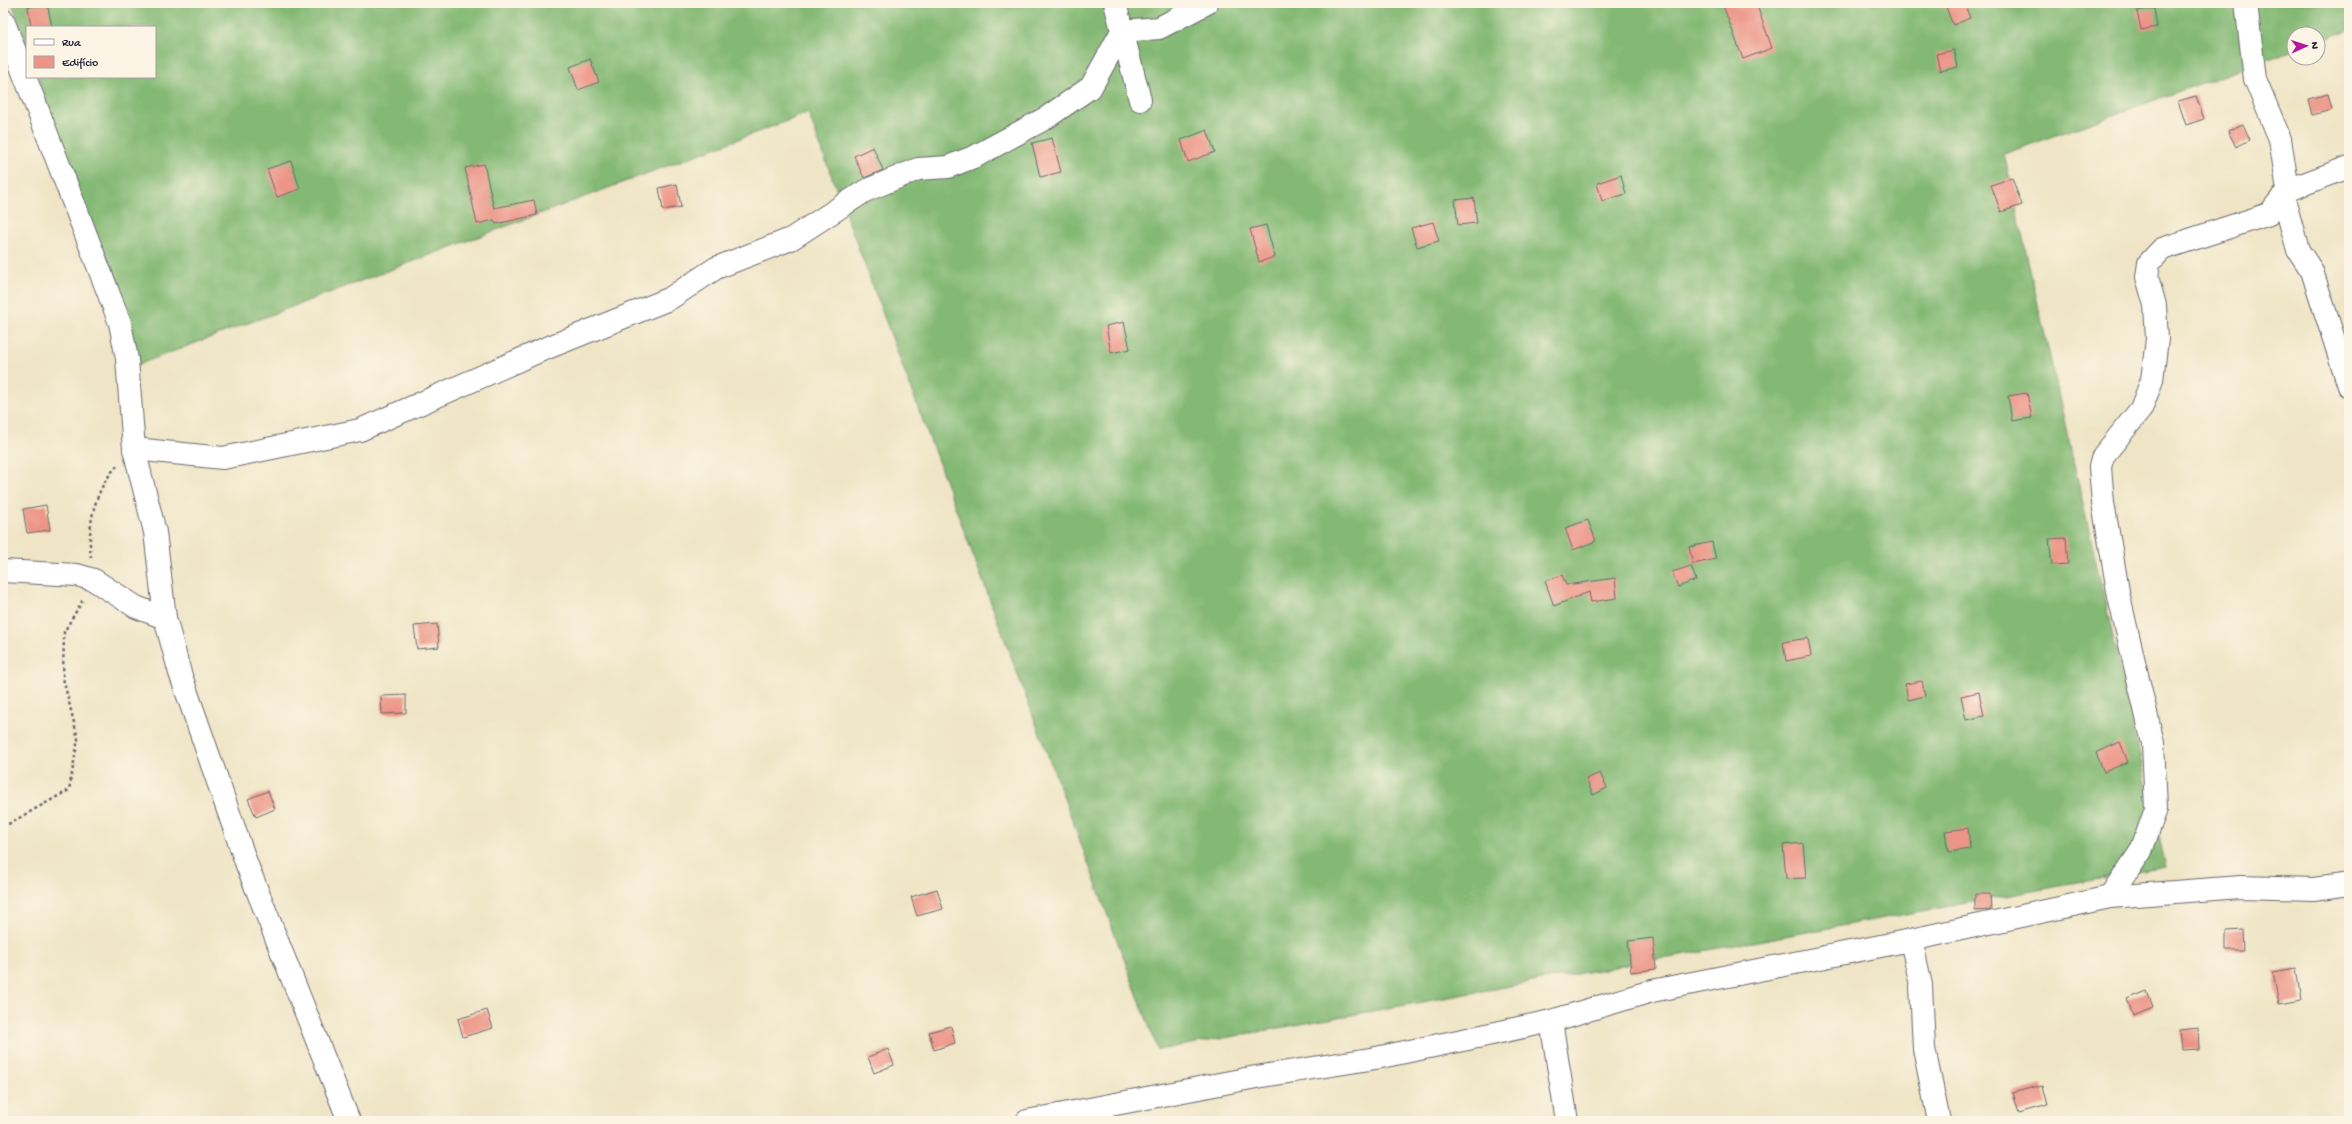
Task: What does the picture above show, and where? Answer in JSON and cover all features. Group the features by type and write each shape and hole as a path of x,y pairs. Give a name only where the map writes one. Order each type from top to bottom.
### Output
{"street":[{"path":"1115,3 1140,100"},
{"path":"1122,31 1159,28 1207,3"},
{"path":"2246,3 2255,79 2280,139 2285,193 2298,250 2312,271 2349,386"},
{"path":"3,20 120,323 127,359 134,449 155,532 165,618 180,674 247,865 349,1121"},
{"path":"134,449 223,458 360,430 542,350 669,299 716,268 791,239 865,191 918,169 948,167 976,156 1046,118 1091,87 1122,31"},
{"path":"2110,897 2141,851 2156,809 2153,743 2119,597 2103,503 2100,467 2103,456 2140,409 2152,380 2157,339 2155,305 2147,277 2149,263 2162,249 2269,214 2285,193 2349,167"},
{"path":"3,571 77,575 94,580 136,607 165,618"},
{"path":"1027,1121 1256,1078 1376,1058 1551,1021 1652,992 1911,940 2110,897 2240,887 2314,889 2349,884"},
{"path":"1911,940 1921,985 1924,1049 1939,1121"},
{"path":"1551,1021 1567,1121"}],"path":[{"path":"3,827 68,790 78,739 63,678 64,632 94,580 91,553 91,512 108,475 134,449"}],"green space":[{"path":"12,3 2349,3 2349,30 2326,38 2326,26 2286,26 2286,53 2004,154 2165,867 1158,1050 808,113 137,365 38,78 156,78 156,26 26,26 26,43"}],"building":[{"path":"47,3 52,26 31,26 28,7"},
{"path":"1722,3 1756,3 1772,48 1743,59"},
{"path":"1955,3 1964,3 1970,18 1953,25 1946,7"},
{"path":"2154,8 2157,27 2141,30 2137,11"},
{"path":"1954,50 1958,67 1940,71 1936,54"},
{"path":"590,59 599,82 578,90 570,67"},
{"path":"2328,94 2332,110 2312,115 2308,99"},
{"path":"2196,96 2204,119 2186,125 2178,101"},
{"path":"2243,124 2250,140 2236,147 2228,131"},
{"path":"1207,130 1215,152 1188,162 1181,140"},
{"path":"1052,138 1061,172 1040,177 1032,143"},
{"path":"873,147 883,170 864,178 854,156"},
{"path":"291,161 300,189 277,197 267,169"},
{"path":"484,164 494,208 534,200 537,215 496,224 494,220 477,224 465,168"},
{"path":"1621,175 1626,194 1602,201 1597,183"},
{"path":"2012,178 2022,205 2001,212 1991,185"},
{"path":"677,184 681,207 663,210 659,188"},
{"path":"1474,198 1477,223 1458,225 1455,200"},
{"path":"1433,222 1439,241 1417,247 1411,228"},
{"path":"1266,225 1275,257 1259,262 1250,229"},
{"path":"1124,322 1130,349 1111,353 1106,326"},
{"path":"2027,393 2032,418 2012,421 2008,396"},
{"path":"46,505 50,530 27,533 23,509"},
{"path":"1588,520 1596,541 1573,550 1565,528"},
{"path":"2066,538 2068,564 2052,565 2049,539"},
{"path":"1712,542 1716,559 1693,564 1689,547"},
{"path":"1691,566 1696,580 1678,587 1672,572"},
{"path":"1562,575 1566,585 1615,578 1617,598 1591,602 1589,592 1554,606 1545,581"},
{"path":"437,624 439,647 417,649 414,626"},
{"path":"1808,638 1811,656 1786,661 1783,642"},
{"path":"1922,681 1925,696 1908,700 1905,684"},
{"path":"1979,692 1984,716 1966,720 1961,696"},
{"path":"406,695 406,713 382,714 381,696"},
{"path":"2120,742 2128,762 2104,772 2096,753"},
{"path":"1600,773 1607,788 1593,795 1586,779"},
{"path":"268,791 275,809 256,817 248,799"},
{"path":"1968,828 1970,849 1948,852 1945,831"},
{"path":"1803,843 1806,878 1786,879 1783,845"},
{"path":"937,889 943,909 917,916 911,897"},
{"path":"1975,894 1990,894 1991,910 1975,911"},
{"path":"2243,930 2244,950 2226,950 2226,931"},
{"path":"1653,938 1656,969 1631,972 1628,941"},
{"path":"2296,968 2301,1000 2279,1004 2273,972"},
{"path":"2147,991 2153,1008 2133,1016 2127,999"},
{"path":"487,1010 493,1028 463,1037 458,1019"},
{"path":"951,1026 955,1043 934,1050 929,1032"},
{"path":"2198,1028 2199,1049 2182,1050 2180,1030"},
{"path":"888,1049 894,1065 874,1073 868,1057"},
{"path":"2042,1085 2047,1104 2018,1112 2012,1093"}]}
